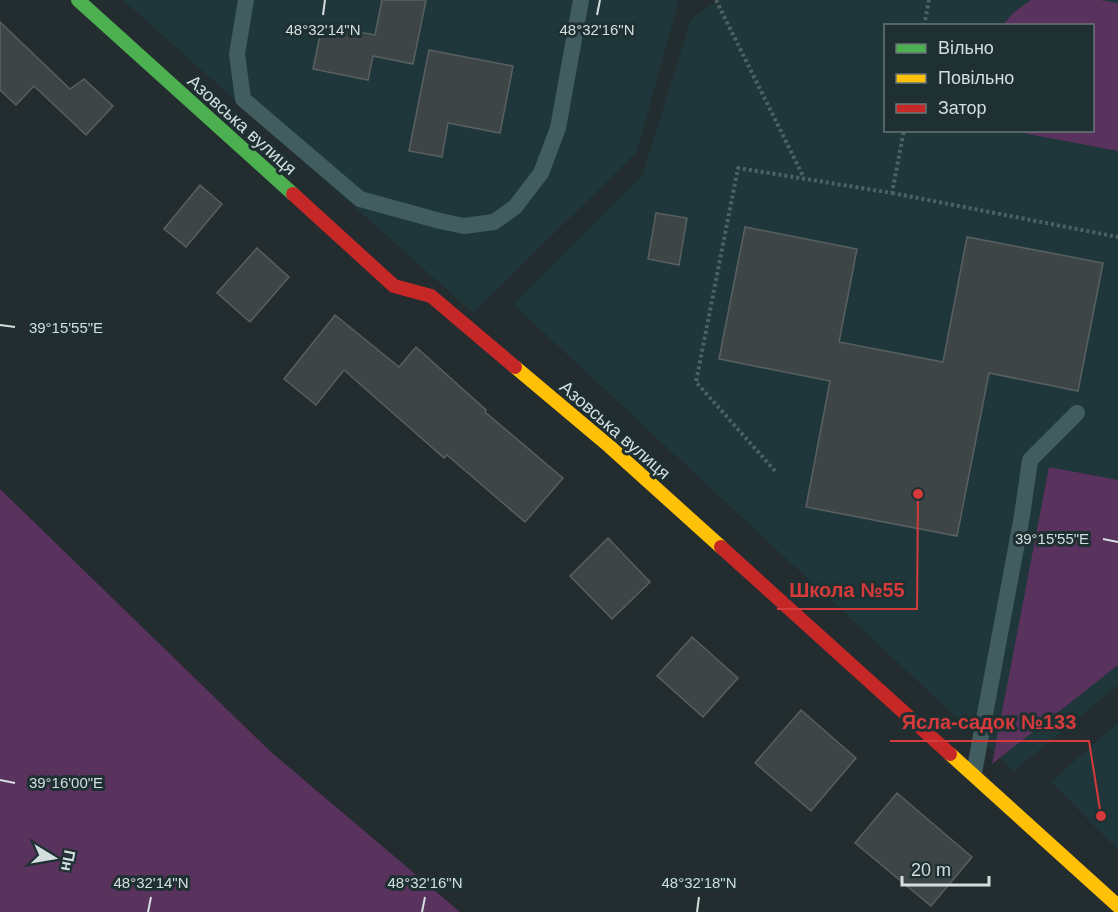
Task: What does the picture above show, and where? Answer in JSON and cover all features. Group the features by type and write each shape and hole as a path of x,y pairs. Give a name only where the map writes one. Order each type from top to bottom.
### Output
{"street":[{"name":"Азовська вулиця","path":"78,0 394,286 431,296 609,446 974,773 1118,906"}],"lane":[{"path":"246,0 237,54 243,99 360,198 465,226 494,222 515,207 542,173 558,128 581,0"},
{"path":"974,773 1022,516 1030,460 1077,413"}],"path":[{"path":"717,0 804,179"},
{"path":"924,24 929,0"},
{"path":"892,193 904,132"},
{"path":"775,471 696,382 738,168 892,193 1118,237"}],"shaded area":[{"path":"123,0 679,0 637,152 473,313"},
{"path":"718,0 1118,0 1118,685 1014,771 513,304 642,176 691,19"},
{"path":"1031,0 1100,0 1118,3 1118,151 1025,132 1094,132 1094,24 1004,24 1013,13"},
{"path":"1049,467 1118,480 1118,665 992,764"},
{"path":"0,489 271,752 460,912 0,912"},
{"path":"1118,722 1118,850 1051,782"}],"building":[{"path":"382,0 426,0 413,64 373,56 368,80 313,69 322,25 375,35"},
{"path":"0,22 70,89 84,79 113,106 86,135 34,86 16,105 0,90"},
{"path":"429,50 513,66 500,133 448,123 442,157 409,151"},
{"path":"200,185 222,204 186,247 164,229"},
{"path":"656,213 687,218 679,265 648,259"},
{"path":"745,227 857,249 839,342 943,362 967,237 1103,263 1078,391 989,373 957,536 806,507 830,381 719,359"},
{"path":"257,248 289,277 250,322 217,293"},
{"path":"335,315 399,367 416,347 486,410 485,412 563,478 525,522 447,455 444,458 344,370 316,405 284,379"},
{"path":"608,538 650,582 612,619 570,576"},
{"path":"692,637 738,678 703,717 657,676"},
{"path":"801,710 856,758 811,811 755,763"},
{"path":"897,793 972,857 931,906 855,843"}],"traffic: fast":[{"path":"78,0 293,194"}],"traffic: slow":[{"path":"515,367 609,446 721,547"},
{"path":"950,754 1118,906"}],"traffic: jam":[{"path":"293,194 394,286 431,296 515,367"},
{"path":"721,547 950,754"}],"place":[{"name":"Школа №55","path":"918,494"},
{"name":"Ясла-садок №133","path":"1101,816"}]}
